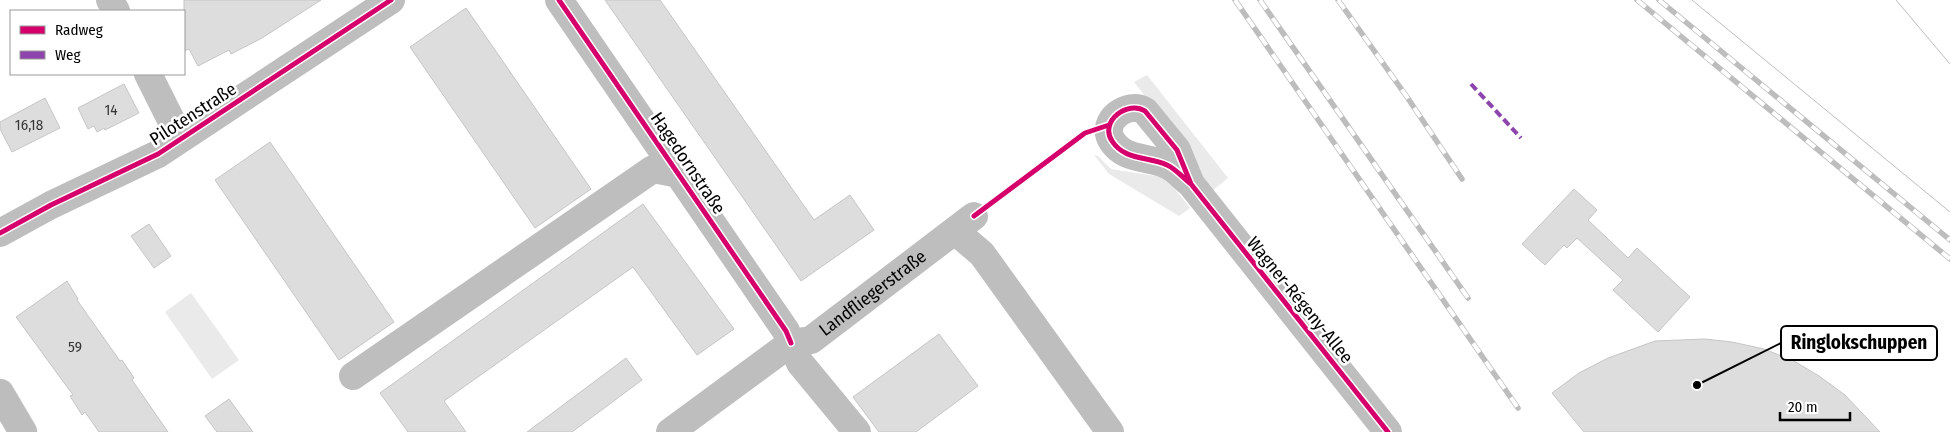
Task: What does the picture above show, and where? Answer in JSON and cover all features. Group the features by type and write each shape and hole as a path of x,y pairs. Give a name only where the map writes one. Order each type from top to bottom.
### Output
{"main road":[{"path":"0,394 23,432"}],"street":[{"name":"Pilotenstraße","path":"0,233 50,205 158,154 390,0"},
{"name":"Hagedornstraße","path":"559,0 786,331 800,363 856,432"},
{"path":"149,75 174,124 183,137"},
{"path":"353,376 653,169 679,174"},
{"name":"Wagner-Régeny-Allee","path":"1191,184 1388,432"},
{"name":"Landfliegerstraße","path":"670,432 791,343 810,340 965,224 982,254 1110,432"}],"shaded area":[{"path":"1147,75 1228,178 1208,194 1190,152 1134,82"},
{"path":"1094,155 1098,156 1111,169 1162,177 1169,182 1190,208 1179,216 1109,174"},
{"path":"191,293 239,360 212,379 165,312"}],"building":[{"path":"184,0 321,0 262,38 231,54 229,50 198,66 189,49 185,51"},
{"path":"605,0 660,0 814,220 850,195 874,230 801,281"},
{"path":"466,8 591,189 535,228 410,47"},
{"path":"124,84 139,113 105,130 104,128 97,132 94,126 88,129 78,108"},
{"path":"45,98 60,128 12,152 0,129 0,122"},
{"path":"270,142 394,322 339,360 215,180"},
{"path":"1574,189 1597,210 1588,220 1628,258 1637,248 1690,297 1658,332 1613,290 1623,280 1577,238 1567,248 1564,245 1545,265 1522,244"},
{"path":"643,204 734,329 697,355 633,267 444,401 466,432 408,432 380,393"},
{"path":"149,224 171,256 154,268 131,236"},
{"path":"67,281 77,300 120,361 122,360 134,378 132,380 168,432 99,432 85,412 82,415 70,396 73,395 16,317"},
{"path":"939,334 978,386 916,432 879,432 853,397"},
{"path":"1705,339 1732,342 1764,349 1794,361 1845,395 1880,432 1584,432 1552,393 1579,373 1608,358 1655,341"},
{"path":"626,358 642,380 572,432 527,432"},
{"path":"229,399 253,432 217,432 205,416"}],"tram line":[{"path":"1692,0 1950,212"},
{"path":"1896,0 1950,64"}],"railway":[{"path":"1235,0 1518,408"},
{"path":"1260,0 1468,298"},
{"path":"1338,0 1462,179"},
{"path":"1637,0 1950,259"},
{"path":"1659,0 1950,240"}],"marked path":[{"path":"1471,84 1521,138"}],"cycle path":[{"path":"0,233 51,205 158,154 391,0"},
{"path":"559,0 786,331 791,343"},
{"path":"1191,184 1177,150 1145,111 1131,108 1117,114 1109,126 1109,134 1117,147 1130,155 1167,165 1191,184 1388,432"},
{"path":"974,216 1085,133 1109,125"}],"place":[{"name":"Ringlokschuppen","path":"1697,385"}]}
